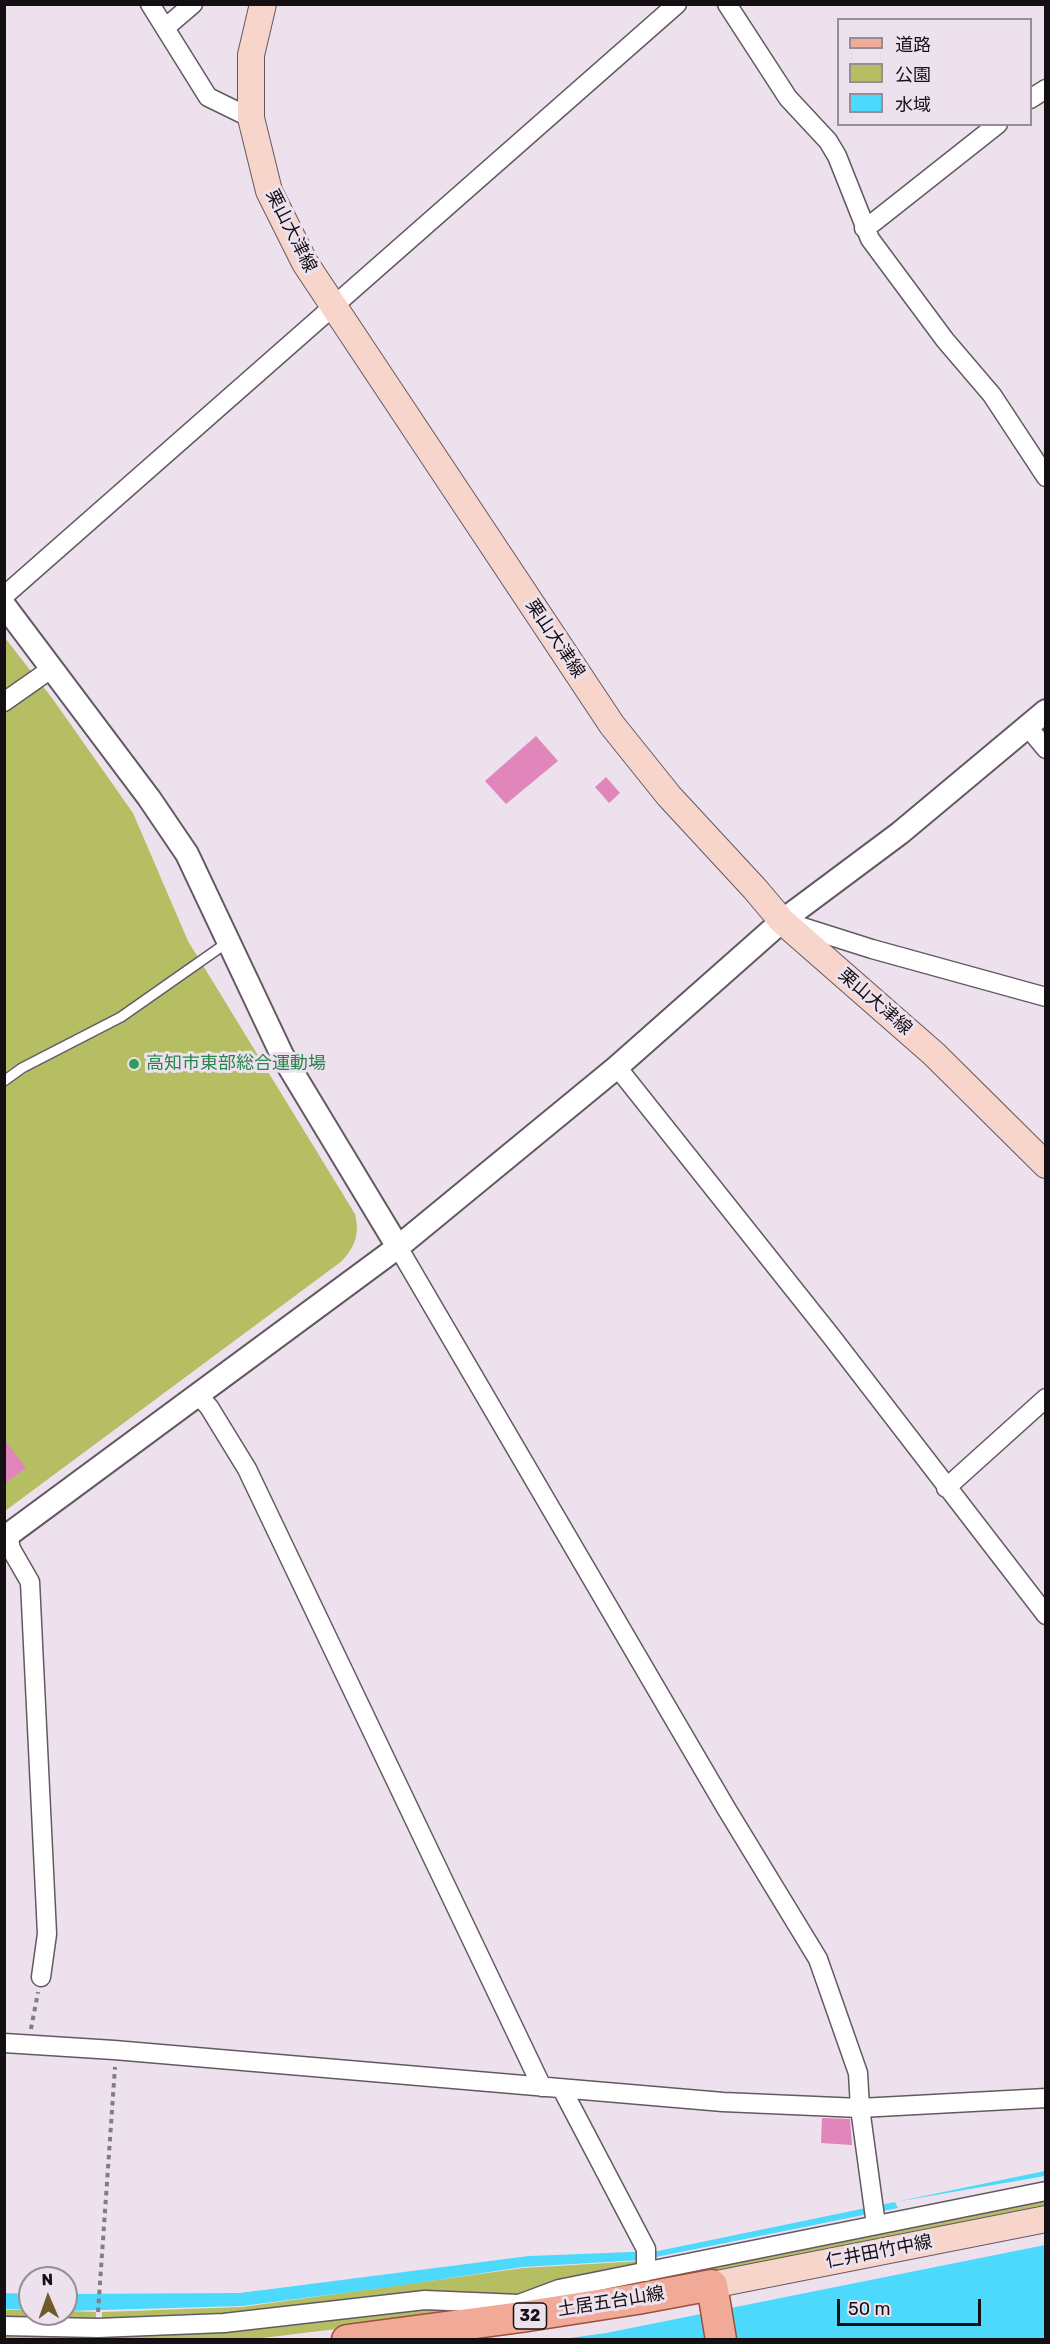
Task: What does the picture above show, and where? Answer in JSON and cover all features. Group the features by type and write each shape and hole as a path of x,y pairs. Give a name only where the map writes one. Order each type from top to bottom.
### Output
{"main road":[{"name":"栗山大津線","path":"263,4 251,55 251,118 269,191 305,263 612,725 669,796 782,921 934,1054 1046,1165"},
{"name":"仁井田竹中線","path":"713,2290 1046,2219"},
{"name":"土居五台山線","path":"347,2340 520,2310 713,2290"},
{"path":"713,2290 721,2340"}],"street":[{"path":"150,4 208,97 251,118"},
{"path":"165,28 193,4"},
{"path":"4,597 677,4"},
{"path":"727,4 788,98 828,141 837,156 870,239 945,340 992,395 1046,477"},
{"path":"1032,98 1046,89"},
{"path":"864,228 995,126"},
{"path":"4,605 149,798 187,854 282,1055 398,1247 726,1808 818,1959 858,2073 860,2108 876,2225"},
{"path":"4,702 51,669"},
{"path":"41,1977 47,1934 30,1582 8,1541 198,1395 398,1247 617,1067 782,921 900,833 1046,711"},
{"path":"1027,726 1045,747"},
{"path":"782,921 872,949 1046,997"},
{"path":"617,1067 831,1336 1046,1615"},
{"path":"198,1395 209,1407 247,1469 542,2087"},
{"path":"946,1488 1046,1398"},
{"path":"4,2043 114,2050 723,2102 860,2108 1046,2098"},
{"path":"561,2089 646,2249 646,2272"},
{"path":"4,2326 98,2328 224,2324 425,2300 520,2310 559,2289 1046,2191"}],"lane":[{"path":"4,1081 22,1068 121,1017 228,942"}],"path":[{"path":"28,2045 41,1977"},
{"path":"99,2291 101,2290 114,2050"}],"green space":[{"name":"高知市東部総合運動場","path":"5,638 52,698 133,813 188,941 355,1214 357,1234 353,1245 342,1261 5,1511"},
{"path":"1045,2198 1045,2207 722,2271 530,2304"},
{"path":"641,2261 640,2265 510,2299 102,2324 102,2312 242,2307 523,2268"},
{"path":"422,2303 510,2308 254,2339 5,2340 4,2330"},
{"path":"4,2310 18,2310 18,2322 5,2322"},
{"path":"78,2311 96,2312 96,2320 78,2320"}],"water":[{"path":"1045,2171 1045,2176 895,2202"},
{"path":"895,2202 898,2208 641,2260 523,2267 242,2306 78,2311 78,2294 240,2293 529,2256 658,2251"},
{"path":"1045,2245 1045,2339 555,2340 606,2333"},
{"path":"5,2293 18,2294 18,2310 5,2309"}],"building":[{"path":"536,736 558,761 506,804 485,781"},
{"path":"606,777 620,793 609,803 595,787"},
{"path":"4,1439 26,1468 4,1484"},
{"path":"822,2118 850,2119 852,2145 821,2143"}],"place":[{"name":"高知市東部総合運動場","path":"134,1064"}]}
